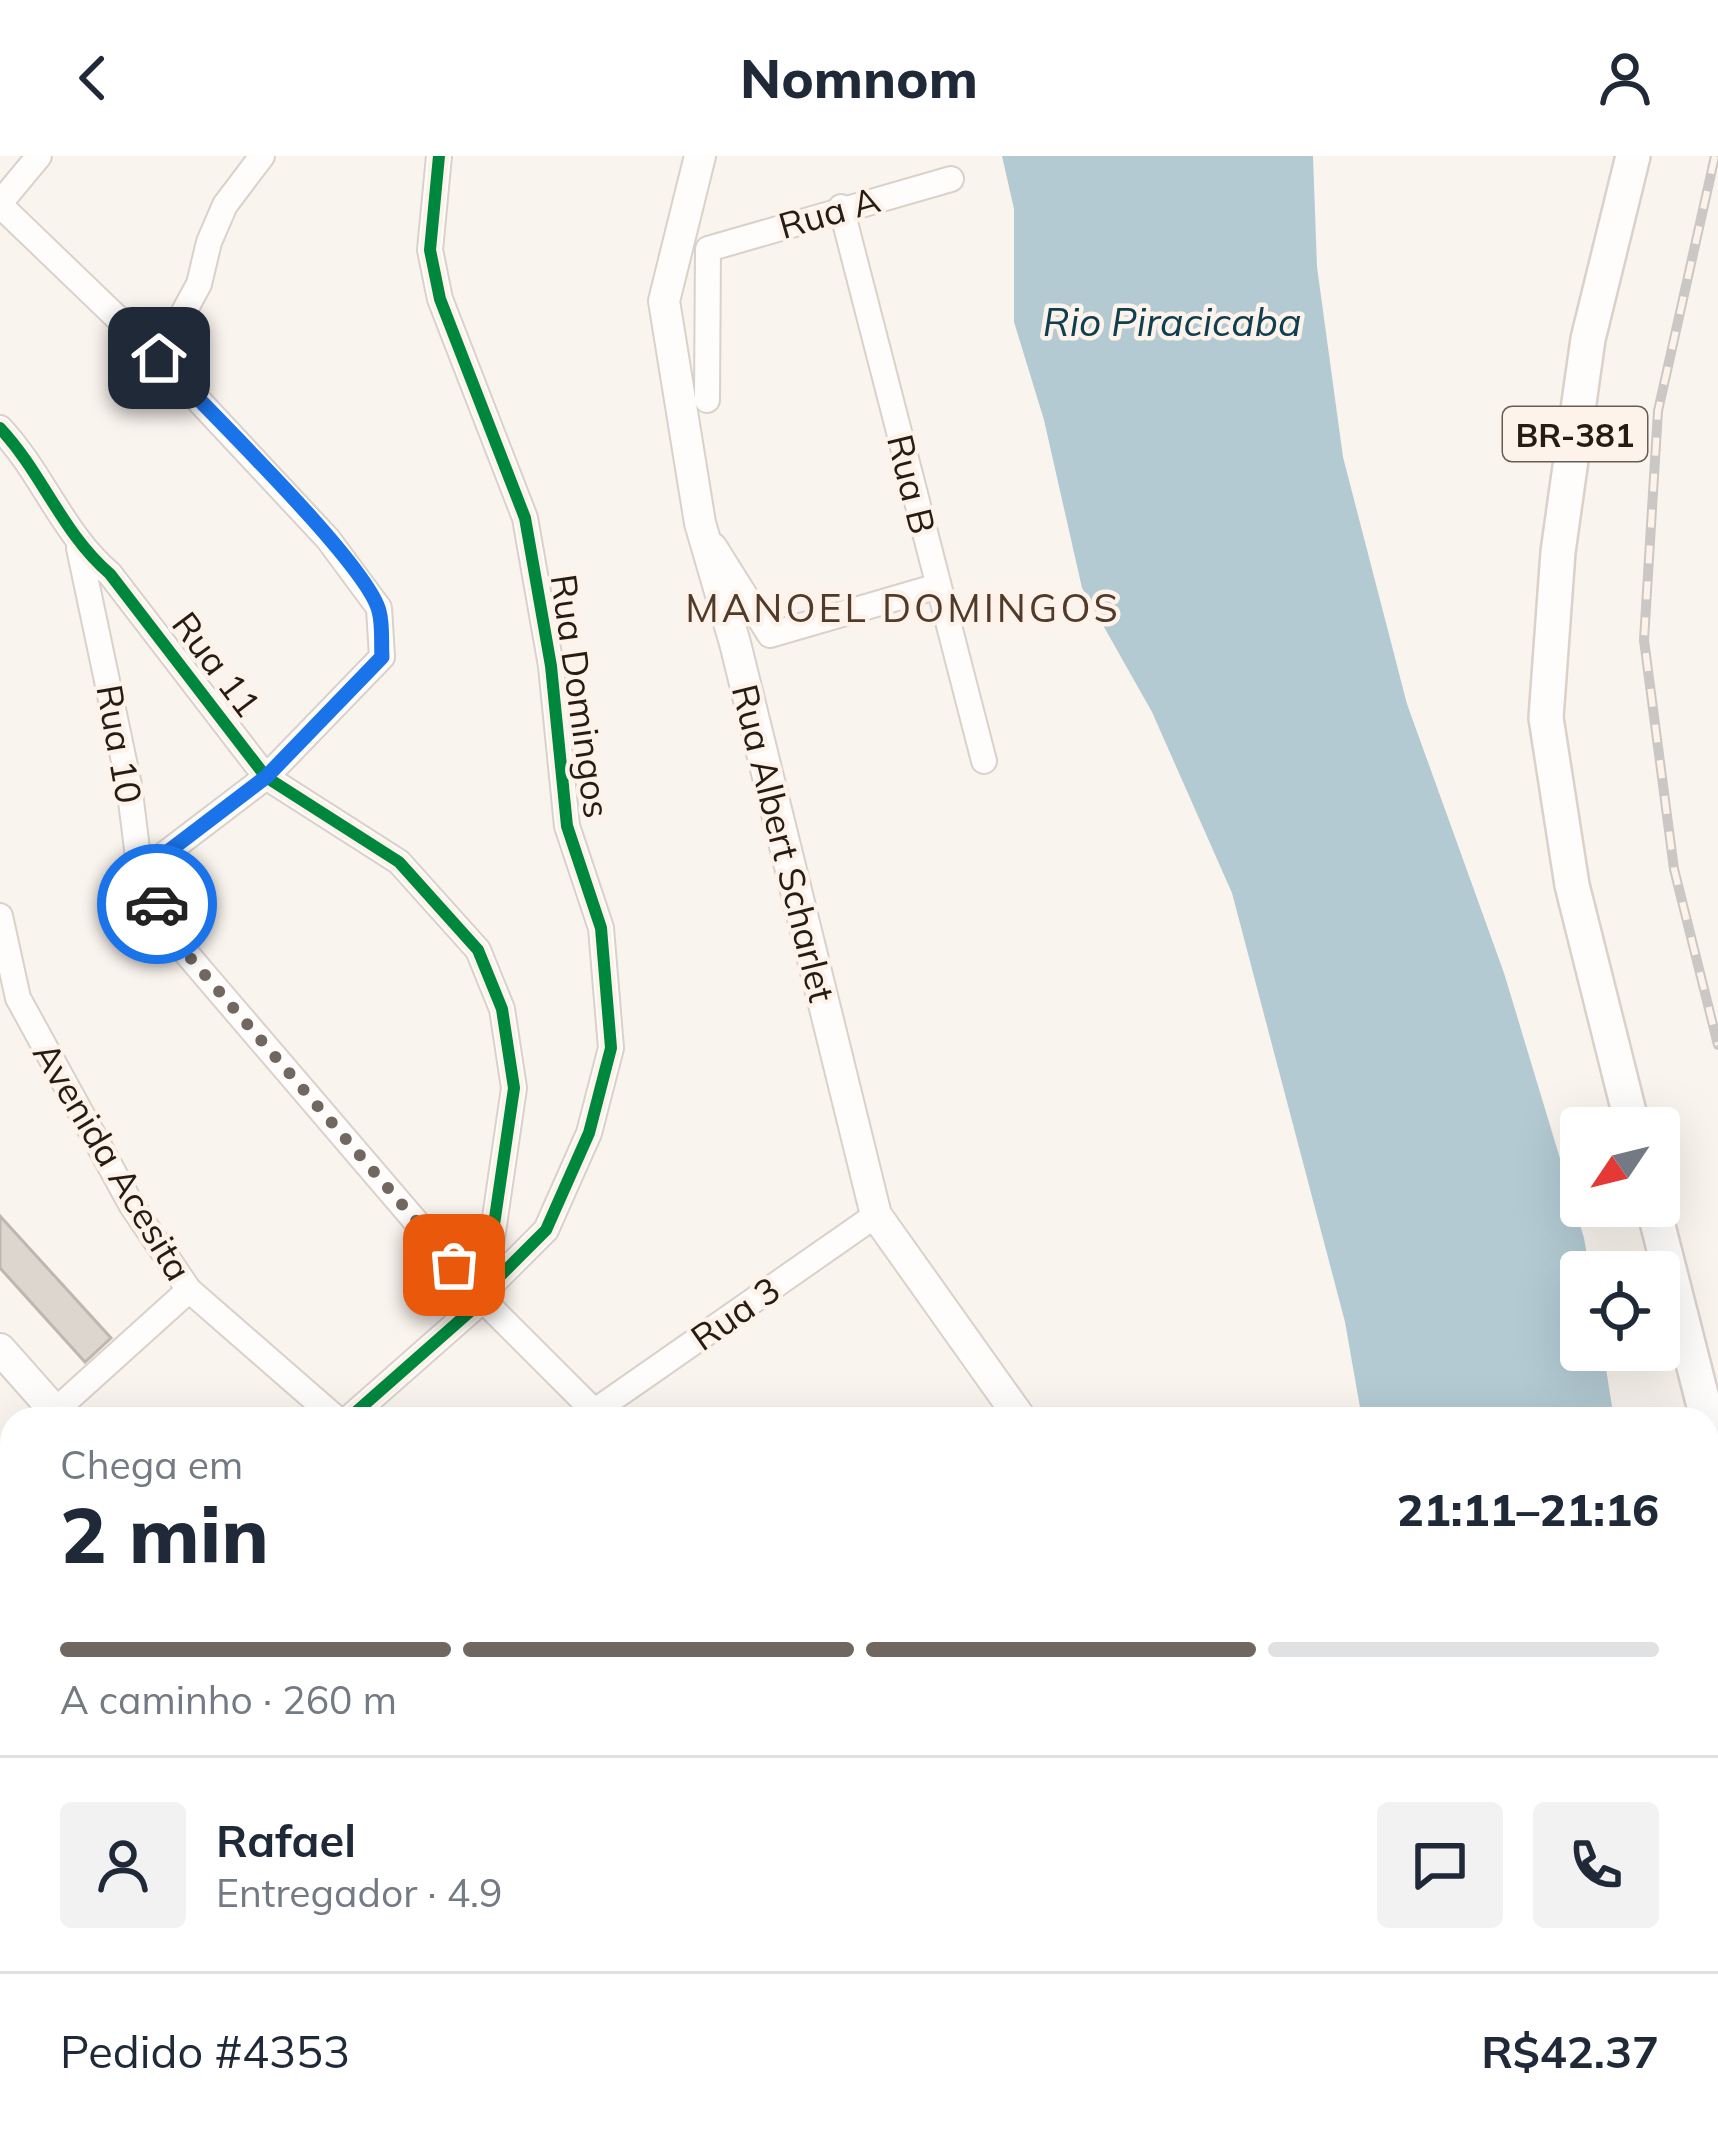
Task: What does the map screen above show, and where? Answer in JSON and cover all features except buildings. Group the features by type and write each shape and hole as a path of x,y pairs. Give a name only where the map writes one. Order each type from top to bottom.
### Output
{"highway":[{"name":"BR-381","path":"1629,1107 1572,885 1546,718 1558,552 1588,339 1633,156"},
{"path":"1658,1227 1704,1407"}],"main road":[{"name":"Rua Albert Scharlet","path":"700,156 664,301 700,523 875,1215 1012,1407"},
{"path":"0,1348 47,1407"}],"street":[{"path":"39,156 0,204 159,358 328,539 379,608 382,657 266,777 140,873"},
{"path":"159,358 199,284 208,242 225,205 262,156"},
{"name":"Rua Domingos","path":"361,1407 483,1296 546,1230 589,1133 611,1048 601,928 566,826 551,666 525,518 440,299 430,250 440,156"},
{"name":"Rua A","path":"707,400 707,249 951,179"},
{"name":"Rua B","path":"841,207 984,761"},
{"name":"Rua 11","path":"0,428 27,456 79,548 110,574 266,777 399,862 478,950 502,1009 514,1088 483,1296"},
{"path":"700,523 770,635 938,586"},
{"name":"Rua 10","path":"79,548 129,785 140,873 175,940 483,1296 590,1407"},
{"name":"Avenida Acesita","path":"0,916 9,1007 132,1206 189,1290 323,1407"},
{"path":"0,970 9,1007"},
{"name":"Rua 3","path":"609,1407 875,1215"},
{"path":"64,1407 189,1290"}],"water":[{"name":"Rio Piracicaba","path":"1002,156 1313,156 1317,267 1343,457 1407,704 1504,973 1560,1158 1560,1227 1581,1227 1584,1238 1586,1251 1560,1251 1560,1371 1606,1371 1612,1407 1360,1407 1345,1322 1232,893 1152,712 1082,588 1044,420 1014,322 1014,209"}],"railway":[{"path":"1715,156 1658,411 1644,640 1674,869 1718,1045"}],"cycle path":[{"path":"439,156 430,250 440,299 525,518 551,666 567,826 601,928 611,1048 589,1133 546,1230 484,1292"},
{"path":"0,428 79,540 266,777 399,862 478,950 502,1009 514,1088 483,1300 362,1407"}],"way so far":[{"path":"157,904 175,940 308,1089 454,1265"}],"district":[{"name":"MANOEL DOMINGOS","path":"903,607"}],"route":[{"path":"157,904 140,873 266,777 382,657 379,608 365,586 328,539 159,358"}]}
